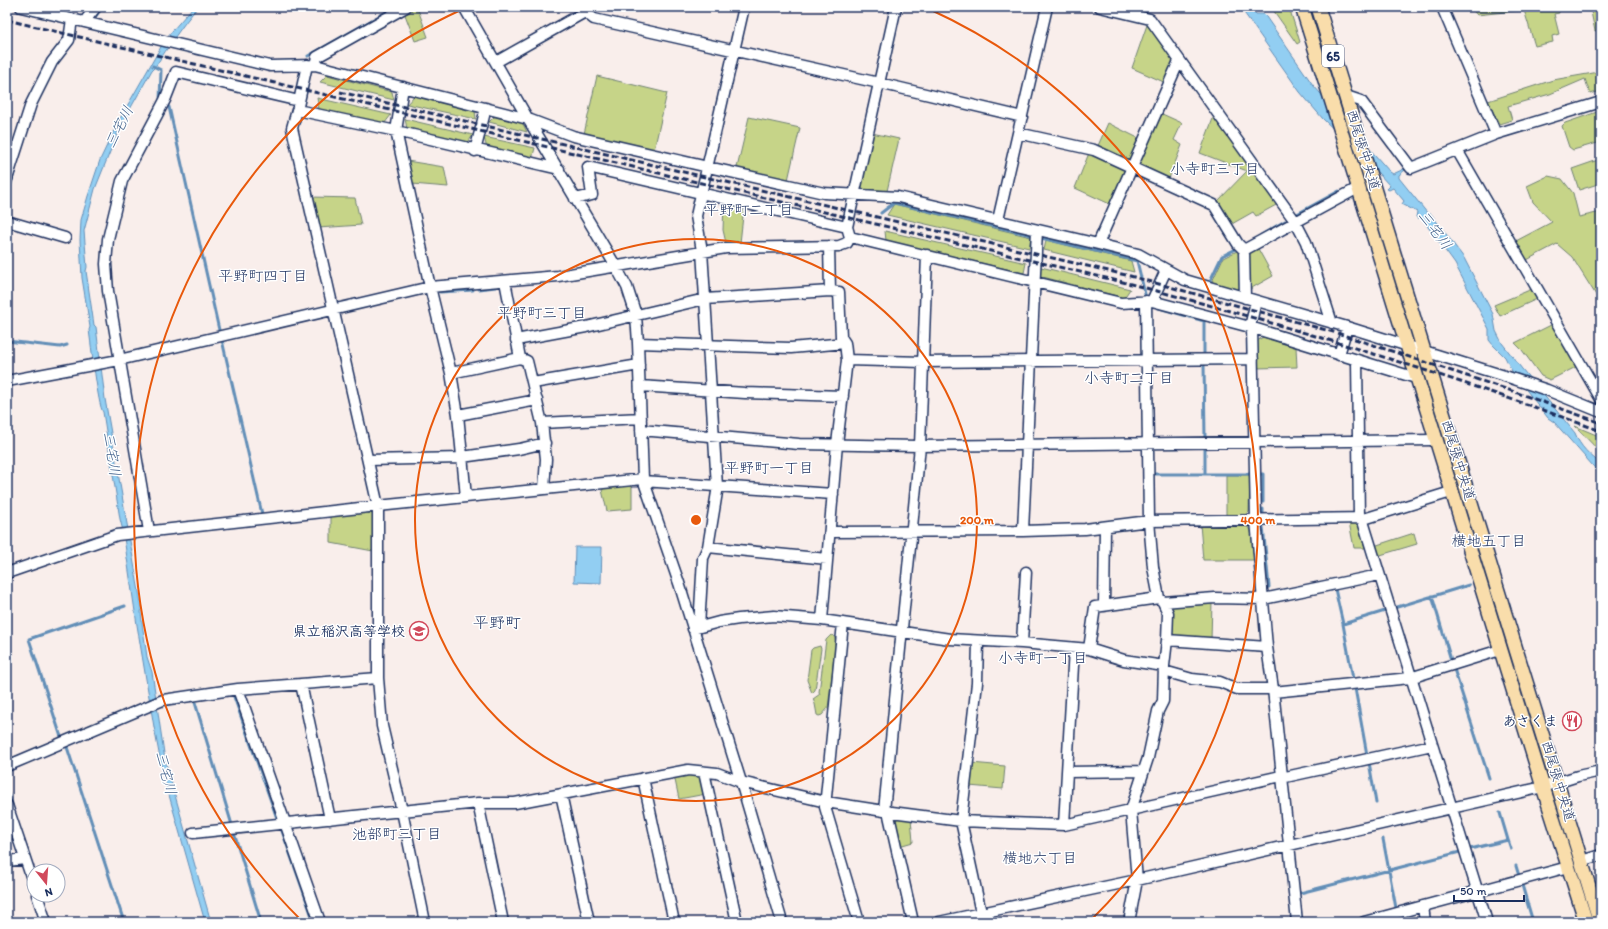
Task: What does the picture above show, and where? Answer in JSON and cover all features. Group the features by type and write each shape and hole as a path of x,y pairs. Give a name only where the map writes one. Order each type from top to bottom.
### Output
{"main road":[{"name":"西尾張中央道","path":"1302,7 1500,650 1586,922"},
{"name":"西尾張中央道","path":"1318,7 1600,922"}],"street":[{"path":"21,7 270,66 311,65 528,119 573,136 824,193 898,197 1138,254 1184,280 1347,327 1511,378 1547,390 1601,412"},
{"path":"84,22 96,7"},
{"path":"406,7 317,57 311,65 292,128 378,506 378,678 382,726 402,811 425,922"},
{"path":"464,7 627,288 636,315 643,480 696,628 782,922"},
{"path":"696,628 703,558 708,547 718,486 702,252 696,216 744,7"},
{"path":"7,381 114,361 430,287 558,276 726,248 839,246 847,243 854,194 896,7"},
{"path":"998,220 1047,7"},
{"path":"1100,7 1150,19 1179,62 1295,221 1306,242 1332,323"},
{"path":"1442,7 1496,134"},
{"path":"496,62 586,10 594,18 1022,117"},
{"path":"7,179 31,104 52,62 68,40 72,19"},
{"path":"1098,244 1179,62"},
{"path":"149,531 114,361 106,264 108,239 122,181 165,100 176,72 396,132 559,169"},
{"path":"403,87 396,132 430,287 451,373 458,415 466,497"},
{"path":"1347,101 1361,101 1410,168 1496,134 1601,102"},
{"path":"475,151 486,108"},
{"path":"1018,133 1094,150 1214,205 1238,244 1244,250 1246,298"},
{"path":"1457,150 1601,399"},
{"path":"575,199 592,195 588,167 701,193 848,232 927,255 1121,303 1149,301 1251,328 1416,378"},
{"path":"1244,250 1358,188"},
{"path":"7,221 65,238"},
{"path":"1023,531 1037,230"},
{"path":"829,246 830,291"},
{"path":"913,922 886,811 920,446 927,255"},
{"path":"1129,922 1137,880 1131,810 1148,758 1158,711 1163,701 1167,640 1168,613 1161,600 1153,567 1149,521 1147,360 1149,301 1166,270"},
{"path":"504,281 520,358"},
{"path":"516,340 586,327 705,299 830,291 839,292 841,337 845,343 847,360 822,620"},
{"path":"1256,301 1251,328 1256,520 1267,647 1297,922"},
{"path":"1339,354 1347,327"},
{"path":"638,343 791,348 845,343"},
{"path":"451,373 520,358 527,361 537,400 545,443 546,459 544,489"},
{"path":"847,360 1030,362 1253,359"},
{"path":"1357,360 1360,518 1487,922"},
{"path":"533,383 639,366"},
{"path":"640,386 745,394 843,396"},
{"path":"458,415 537,400"},
{"path":"542,423 641,418"},
{"path":"641,430 799,444 920,446 1435,440"},
{"path":"368,460 462,457 545,443"},
{"path":"7,573 120,535 544,489 643,480 833,494"},
{"path":"830,532 912,533 1023,531 1085,529 1149,521 1367,518 1451,492"},
{"path":"1104,606 1105,527"},
{"path":"708,547 827,559"},
{"path":"1022,643 1026,572"},
{"path":"1088,649 1094,607 1161,600 1216,598 1263,599 1379,576"},
{"path":"696,628 719,622 774,616 822,620 950,639 1022,643 1088,649 1124,660 1164,668 1192,679 1220,682 1237,689 1273,691 1410,678 1500,650"},
{"path":"843,623 825,807 859,922"},
{"path":"1167,640 1267,647"},
{"path":"978,641 977,683 961,822 982,917"},
{"path":"1064,825 1074,648"},
{"path":"7,766 159,701 238,689 378,678"},
{"path":"301,684 330,819"},
{"path":"238,689 320,922"},
{"path":"193,832 478,803 515,803 688,770 717,773 741,782 826,802 961,822 1064,825 1432,745"},
{"path":"1067,772 1144,771"},
{"path":"939,922 982,917 1543,787 1601,771"},
{"path":"704,772 736,922"},
{"path":"643,778 674,922"},
{"path":"561,794 589,922"},
{"path":"478,803 503,922"},
{"path":"7,805 26,863"},
{"path":"1581,861 1601,855"},
{"path":"7,861 25,859"},
{"path":"1364,922 1568,867"},
{"path":"40,903 46,922"},
{"path":"1423,906 1424,922"}],"green space":[{"path":"412,7 417,7 428,37 415,41 404,12"},
{"path":"1271,7 1289,7 1300,42 1297,44"},
{"path":"1470,7 1558,7 1559,13 1554,14 1559,34 1552,36 1553,42 1535,46 1524,10 1477,15"},
{"path":"1590,7 1601,7 1601,29 1595,31"},
{"path":"1148,22 1173,59 1173,67 1166,83 1132,68"},
{"path":"1599,72 1601,77 1601,91 1590,94 1585,79 1550,94 1508,106 1512,120 1499,124 1488,101 1553,80"},
{"path":"327,75 392,92 394,100 320,82"},
{"path":"597,76 667,93 654,150 584,134"},
{"path":"414,96 475,111 476,119 407,104"},
{"path":"317,98 391,115 384,124 319,109"},
{"path":"1597,112 1601,126 1601,142 1573,150 1569,147 1562,126 1565,123"},
{"path":"1160,113 1182,123 1174,140 1182,145 1168,181 1138,167 1137,163"},
{"path":"496,115 522,122 527,132 489,122"},
{"path":"1214,116 1278,204 1256,216 1253,212 1230,225 1216,203 1247,171 1200,153"},
{"path":"749,117 800,128 788,180 737,168"},
{"path":"405,119 473,135 467,144 407,129"},
{"path":"1108,123 1140,139 1131,160 1126,161 1097,148"},
{"path":"872,133 899,139 887,191 863,189 860,184"},
{"path":"484,137 535,148 532,159 487,149"},
{"path":"1089,153 1124,167 1125,173 1112,205 1075,188"},
{"path":"1598,160 1601,183 1579,190 1572,169"},
{"path":"407,161 444,167 448,187 412,184"},
{"path":"1548,176 1562,179 1573,193 1579,217 1601,212 1601,303 1572,257 1557,244 1525,261 1514,242 1552,222 1533,202 1527,186"},
{"path":"311,197 355,198 361,225 318,228"},
{"path":"724,202 744,207 740,243 726,243 723,230"},
{"path":"894,204 1031,237 1029,248 887,215"},
{"path":"885,231 1026,263 1024,273 886,241"},
{"path":"1046,240 1131,261 1134,272 1044,250"},
{"path":"1256,245 1273,276 1250,289 1247,259 1248,253"},
{"path":"1239,250 1241,291 1211,284 1223,258"},
{"path":"1041,267 1130,289 1124,298 1039,276"},
{"path":"1532,289 1537,299 1500,316 1494,305"},
{"path":"1553,324 1578,366 1550,380 1541,376 1515,343"},
{"path":"1263,337 1296,347 1297,367 1257,368 1257,341"},
{"path":"1575,426 1601,437 1601,453"},
{"path":"1226,475 1250,475 1249,512 1243,518 1226,518"},
{"path":"632,484 632,509 607,511 602,490 606,487"},
{"path":"372,510 375,515 373,551 331,543 331,515"},
{"path":"1349,522 1356,522 1360,524 1367,548 1354,548"},
{"path":"1200,524 1244,524 1251,530 1254,560 1203,560"},
{"path":"1414,533 1417,544 1377,556 1374,546"},
{"path":"1212,602 1211,640 1171,638 1168,605"},
{"path":"831,635 834,636 836,642 828,708 822,715 819,716 817,715 813,699 820,694 819,692 826,640"},
{"path":"820,646 821,649 815,690 812,693 807,680 811,650"},
{"path":"971,763 1005,766 1003,789 969,786"},
{"path":"699,773 706,794 679,799 674,775"},
{"path":"895,816 911,818 913,842 899,846 892,819"}],"water":[{"name":"三宅川","path":"193,7 198,7 181,28 152,70 120,127 95,189 84,231 86,271 94,325 96,327 105,399 142,609 141,612 147,657 152,672 165,760 211,922 205,922 163,774 137,625 103,412 97,387 89,330 90,327 82,278 80,240 81,220 88,196 100,160 118,122 166,38"},
{"name":"三宅川","path":"1240,7 1251,7 1256,14 1264,14 1313,85 1390,172 1393,174 1404,169 1405,170 1399,175 1399,178 1428,214 1431,214 1464,258 1493,314 1496,331 1502,343 1575,433 1583,447 1601,464 1601,475 1554,422 1548,418 1513,373 1505,357 1489,340 1489,329 1455,264 1420,216 1418,219 1416,217 1417,212 1402,204 1404,201 1393,188 1389,190 1387,189 1390,186 1368,162 1323,119 1300,92"},
{"path":"575,547 602,547 601,583 574,582"}],"waterway":[{"path":"96,16 102,7"},
{"path":"308,56 395,7"},
{"path":"153,66 161,70 160,101"},
{"path":"169,107 219,330"},
{"path":"7,198 15,169"},
{"path":"1297,214 1339,191"},
{"path":"881,213 894,203 1031,235"},
{"path":"1261,235 1285,221"},
{"path":"1041,238 1137,261 1145,294"},
{"path":"1208,282 1209,283 1222,256 1234,250"},
{"path":"478,289 496,287"},
{"path":"440,292 473,290"},
{"path":"1159,308 1204,321 1204,356"},
{"path":"222,340 262,514"},
{"path":"7,341 60,347 67,345"},
{"path":"1204,363 1205,439"},
{"path":"1205,446 1205,474"},
{"path":"1153,474 1250,474"},
{"path":"1261,474 1263,474 1263,502"},
{"path":"1263,509 1263,514"},
{"path":"1263,527 1269,587"},
{"path":"1394,608 1469,585"},
{"path":"1331,590 1335,589 1343,624"},
{"path":"1432,596 1451,660"},
{"path":"62,740 29,639 125,606"},
{"path":"1353,679 1343,624 1385,611"},
{"path":"1454,669 1489,778"},
{"path":"1355,688 1367,755"},
{"path":"231,694 233,694 278,821"},
{"path":"194,699 232,825"},
{"path":"66,744 124,922"},
{"path":"1369,762 1376,803"},
{"path":"7,791 12,805"},
{"path":"1470,849 1508,840 1500,813"},
{"path":"281,828 314,922"},
{"path":"234,833 261,922"},
{"path":"1383,839 1396,908"},
{"path":"1508,840 1511,849"},
{"path":"1300,893 1460,852"},
{"path":"1516,866 1519,876"},
{"path":"1522,885 1533,922"}],"railway":[{"path":"7,20 1127,283 1366,351 1601,431"},
{"path":"340,92 1130,276 1337,333 1515,392 1601,423"}],"place":[{"name":"県立稲沢高等学校","path":"419,631"},
{"name":"あさくま","path":"1572,721"}],"district":[{"name":"小寺町三丁目","path":"1215,169"},
{"name":"平野町二丁目","path":"749,210"},
{"name":"平野町四丁目","path":"263,276"},
{"name":"平野町三丁目","path":"542,313"},
{"name":"小寺町二丁目","path":"1129,378"},
{"name":"平野町一丁目","path":"769,468"},
{"name":"横地五丁目","path":"1489,541"},
{"name":"平野町","path":"497,622"},
{"name":"小寺町一丁目","path":"1043,658"},
{"name":"池部町三丁目","path":"397,834"},
{"name":"横地六丁目","path":"1040,858"}]}
